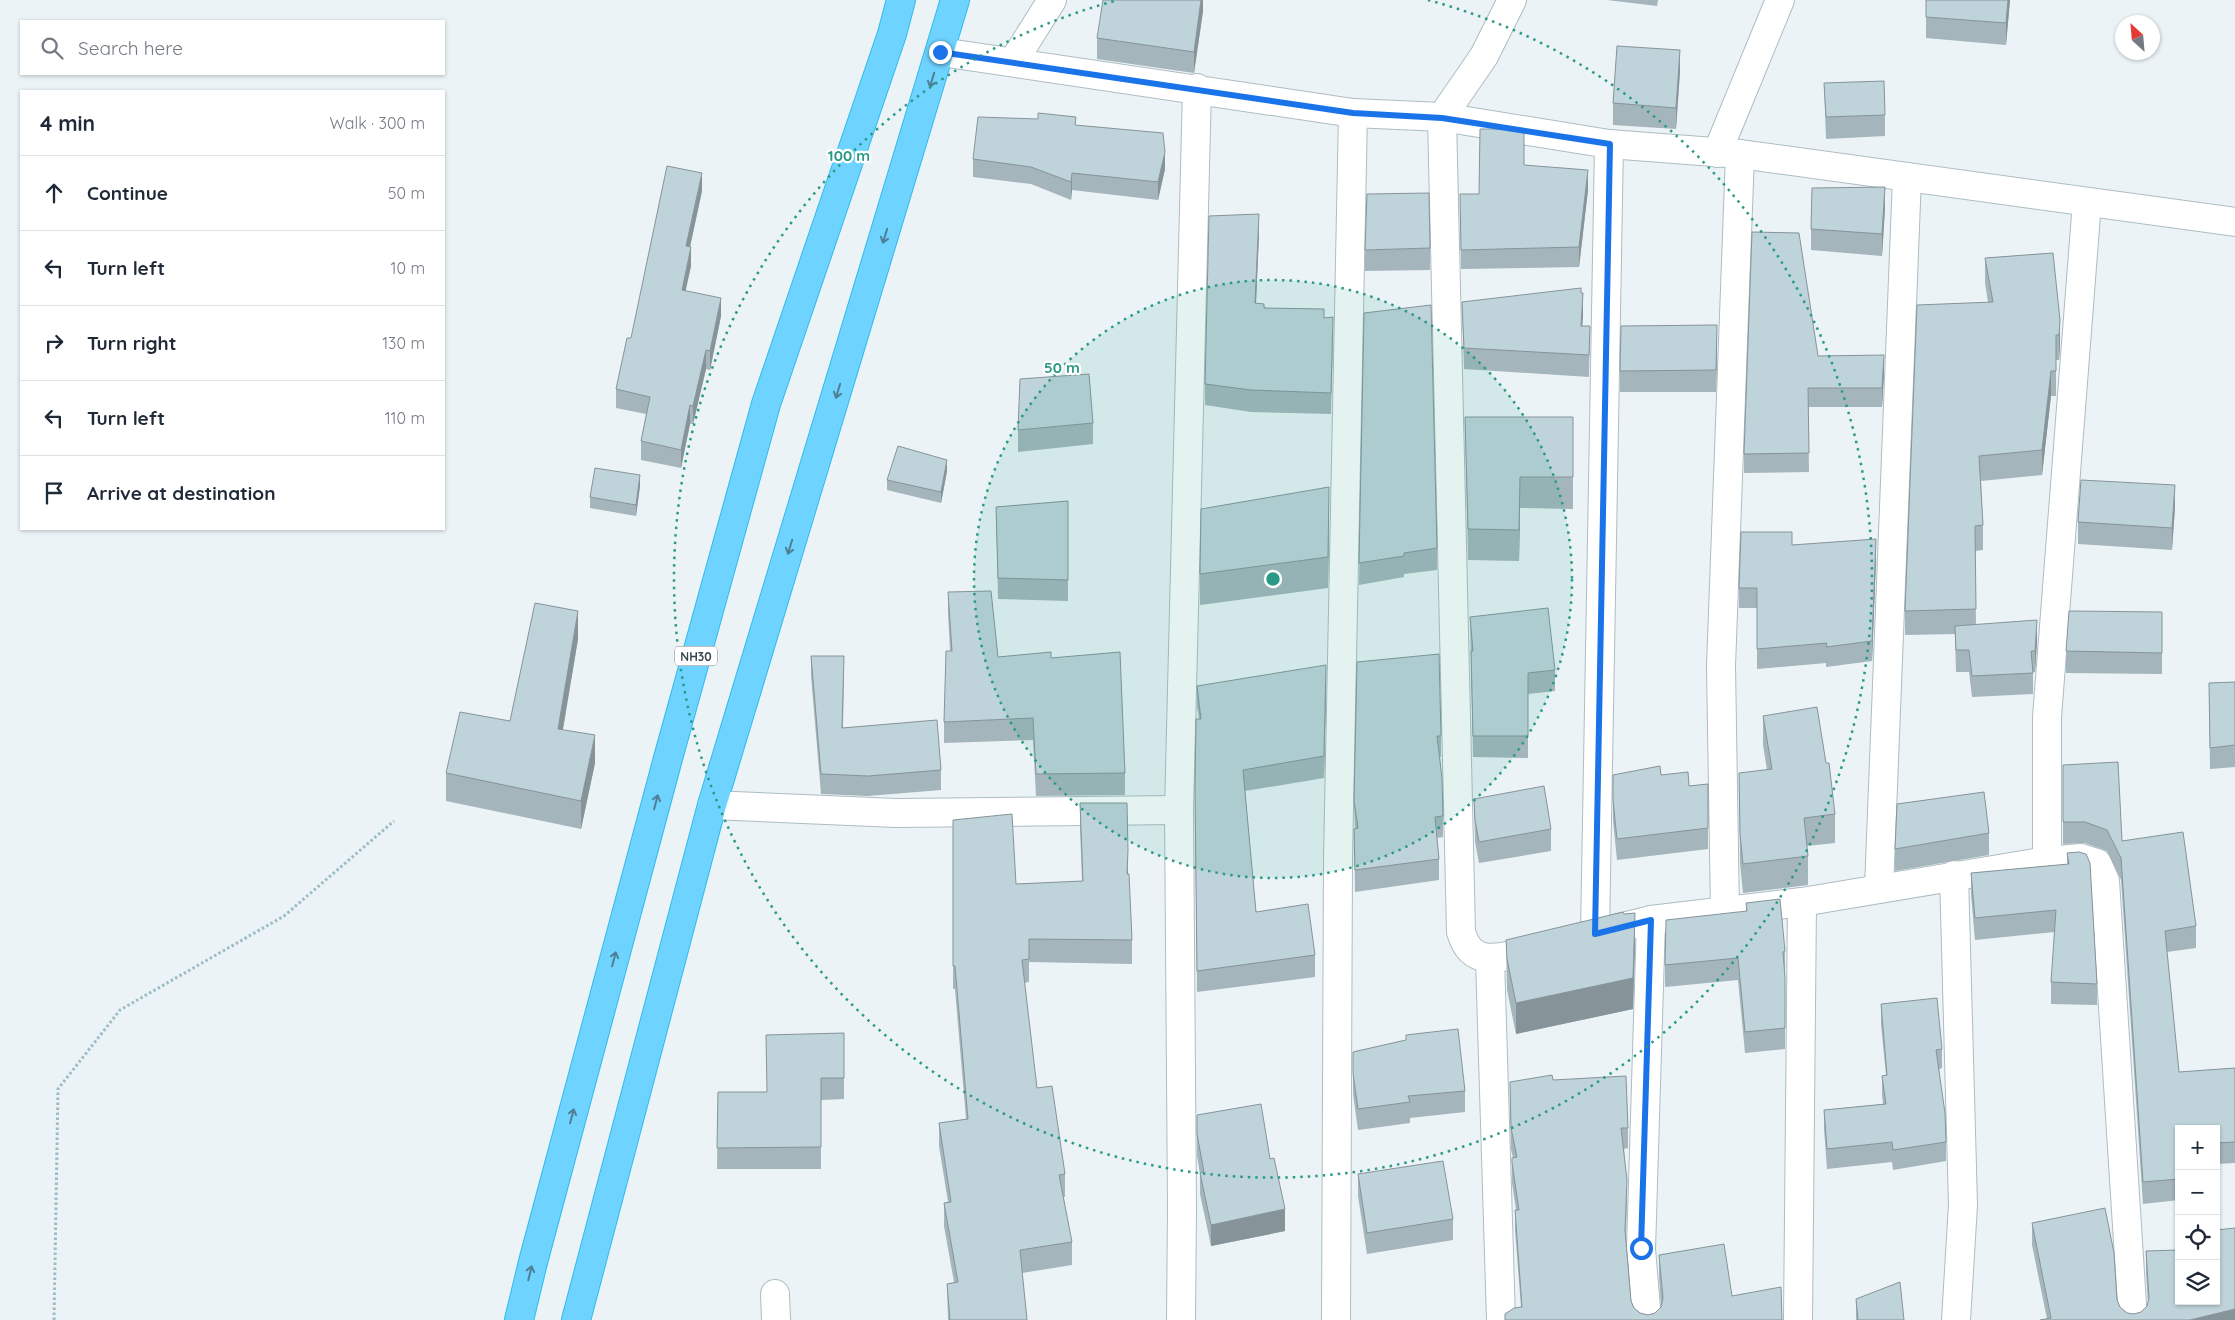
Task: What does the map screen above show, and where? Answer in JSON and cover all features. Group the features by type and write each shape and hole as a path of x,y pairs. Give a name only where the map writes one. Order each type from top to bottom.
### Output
{"highway":[{"name":"NH30","path":"519,1320 532,1262 766,404 892,34 901,0"},
{"path":"576,1320 712,805 955,0"}],"street":[{"path":"1013,62 1052,0"},
{"path":"1512,0 1484,56 1442,118 1461,932 1465,945 1476,956 1490,959 1651,920 1802,902 2047,861 2081,858 2097,862 2105,881 2133,1320"},
{"path":"1725,912 1721,666 1729,153 1780,0"},
{"path":"940,52 1197,88 1353,113 1442,118 1610,144 1729,153 2235,222"},
{"path":"1181,1320 1179,810 1197,88"},
{"path":"1336,1320 1338,849 1353,113"},
{"path":"1579,938 1610,144"},
{"path":"1878,888 1907,178"},
{"path":"2047,861 2047,716 2087,202"},
{"path":"712,805 896,814 1179,810"},
{"path":"1954,876 1963,1205 1956,1320"},
{"path":"1798,1320 1802,902"},
{"path":"1646,1320 1641,1248 1651,920"},
{"path":"1490,959 1501,1320"}],"path":[{"path":"54,1320 58,1089 120,1010 284,916 394,821"}],"building":[{"path":"1103,0 1201,0 1194,52 1097,38"},
{"path":"1926,0 2008,0 2006,23 1926,17"},
{"path":"1617,46 1680,50 1676,108 1613,103"},
{"path":"1884,81 1885,115 1826,117 1824,83"},
{"path":"1038,113 1076,117 1075,125 1163,133 1165,152 1158,182 1072,173 1071,182 1031,167 973,159 978,117 1038,119"},
{"path":"1480,129 1524,129 1524,165 1588,170 1579,247 1461,250 1460,194 1479,194"},
{"path":"667,166 702,173 686,246 691,247 682,290 721,298 710,351 706,350 693,406 690,405 681,450 641,441 650,397 616,389 627,338 631,338"},
{"path":"1885,187 1882,234 1811,229 1812,188"},
{"path":"1429,193 1430,248 1365,250 1367,194"},
{"path":"1259,214 1255,303 1264,304 1264,308 1324,309 1324,318 1333,317 1331,393 1251,390 1205,384 1209,216"},
{"path":"1752,232 1799,233 1818,356 1884,355 1882,388 1808,388 1809,453 1744,454"},
{"path":"2053,253 2060,320 2059,335 2056,335 2056,371 2051,371 2042,450 1979,456 1983,525 1975,526 1976,609 1905,611 1917,305 1993,302 1985,258"},
{"path":"1581,288 1581,293 1583,293 1581,326 1590,326 1589,355 1464,348 1462,302"},
{"path":"1431,305 1437,548 1404,553 1404,556 1359,563 1364,313"},
{"path":"1717,325 1716,370 1620,371 1621,326"},
{"path":"1089,374 1093,423 1018,430 1020,379"},
{"path":"1465,417 1573,417 1573,477 1520,477 1519,530 1468,529"},
{"path":"898,446 947,460 941,492 887,480"},
{"path":"595,468 640,475 636,505 590,497"},
{"path":"2081,480 2175,485 2172,528 2078,522"},
{"path":"1329,487 1328,557 1200,574 1201,509"},
{"path":"1068,501 1068,580 998,578 996,507"},
{"path":"1741,532 1792,532 1792,545 1876,539 1872,641 1826,647 1827,643 1757,649 1757,588 1739,588"},
{"path":"991,591 998,657 1051,652 1051,658 1120,652 1125,773 1036,774 1033,718 944,722 946,651 952,651 948,592"},
{"path":"535,603 578,611 558,729 595,735 581,801 446,773 460,712 510,721"},
{"path":"1548,608 1555,670 1528,673 1528,736 1473,736 1471,651 1473,651 1470,617"},
{"path":"2069,611 2162,612 2162,653 2066,651"},
{"path":"2037,620 2035,651 2031,651 2033,673 1972,676 1969,650 1956,650 1955,626"},
{"path":"1439,654 1441,736 1437,736 1442,778 1443,816 1435,817 1439,859 1355,870 1354,829 1358,828 1354,801 1357,662"},
{"path":"811,656 844,656 842,728 937,720 941,770 868,776 821,774"},
{"path":"1326,665 1324,756 1243,770 1256,912 1308,904 1315,955 1197,971 1196,719 1201,719 1197,686"},
{"path":"2235,682 2235,745 2210,748 2209,683"},
{"path":"1817,707 1826,763 1829,763 1835,814 1804,818 1808,856 1743,864 1740,834 1739,773 1772,769 1763,716"},
{"path":"2118,762 2122,841 2183,832 2196,926 2165,931 2179,1072 2235,1068 2235,1142 2220,1143 2220,1125 2175,1125 2175,1179 2143,1182 2121,858 2107,830 2085,822 2063,822 2063,765"},
{"path":"1660,766 1661,775 1688,772 1689,786 1708,784 1708,828 1617,839 1613,800 1613,775"},
{"path":"1544,786 1551,829 1479,842 1474,799"},
{"path":"1984,792 1989,833 1895,849 1897,804"},
{"path":"1080,803 1127,803 1127,874 1129,874 1132,940 1029,939 1029,959 1022,960 1037,1088 1052,1086 1065,1174 1059,1175 1072,1242 1020,1250 1027,1320 950,1320 947,1284 958,1282 944,1203 951,1202 939,1123 968,1119 955,966 953,966 953,820 1012,814 1016,884 1083,881"},
{"path":"2079,852 2086,854 2090,863 2097,984 2051,982 2056,910 1975,918 1971,873 2069,864 2067,853"},
{"path":"1780,899 1785,951 1783,952 1785,1028 1745,1032 1738,958 1665,965 1666,920 1747,911 1746,903"},
{"path":"1623,912 1624,914 1635,913 1633,978 1516,1003 1507,959 1506,940"},
{"path":"1937,998 1942,1049 1936,1050 1945,1113 1946,1142 1893,1150 1892,1142 1827,1149 1824,1110 1886,1104 1882,1076 1887,1075 1881,1004"},
{"path":"1458,1029 1465,1091 1408,1096 1410,1102 1358,1109 1353,1073 1353,1052 1406,1040 1406,1035"},
{"path":"844,1033 844,1078 821,1078 821,1147 717,1148 718,1092 767,1092 766,1035"},
{"path":"1552,1075 1553,1080 1626,1076 1628,1128 1621,1128 1627,1180 1625,1230 1631,1301 1634,1308 1640,1313 1648,1315 1655,1313 1661,1307 1663,1298 1659,1255 1724,1244 1732,1296 1781,1287 1782,1320 1505,1320 1505,1314 1514,1308 1522,1307 1515,1210 1519,1210 1512,1163 1512,1158 1517,1157 1511,1128 1510,1082"},
{"path":"1261,1104 1270,1159 1274,1158 1285,1209 1211,1225 1200,1173 1204,1172 1197,1134 1197,1115"},
{"path":"1443,1161 1453,1219 1367,1233 1358,1174"},
{"path":"2105,1208 2114,1253 2117,1300 2120,1307 2127,1313 2134,1314 2141,1312 2147,1306 2149,1298 2146,1251 2175,1250 2175,1305 2220,1305 2220,1230 2235,1228 2235,1309 2190,1320 2040,1320 2051,1318 2032,1223"},
{"path":"1900,1282 1904,1320 1858,1320 1856,1299"}],"route":[{"path":"940,52 1197,88 1353,113 1442,118 1610,144 1595,934 1651,920 1641,1248"}]}
